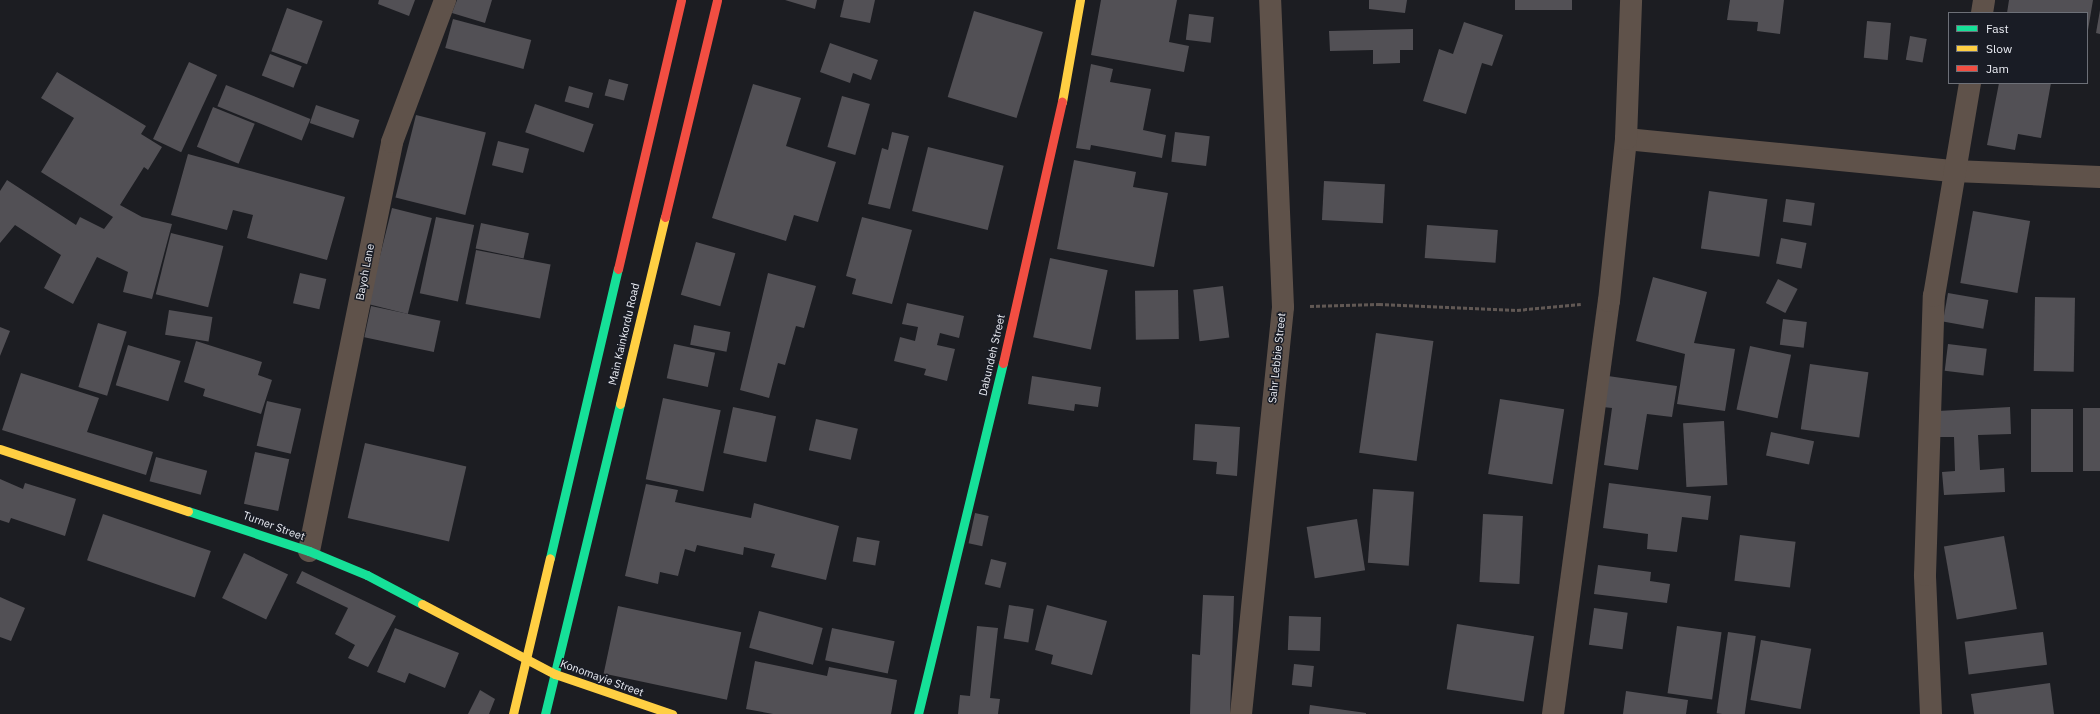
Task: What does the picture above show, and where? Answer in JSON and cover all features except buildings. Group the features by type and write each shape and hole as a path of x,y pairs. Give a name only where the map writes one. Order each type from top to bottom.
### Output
{"main road":[{"path":"513,714 681,0"},
{"name":"Main Kainkordu Road","path":"545,714 717,0"},
{"name":"Dabundeh Street","path":"918,714 993,408 1065,88 1080,0"},
{"name":"Turner Street","path":"0,449 309,551 429,606 525,660"},
{"name":"Konomayie Street","path":"525,660 555,674 672,714"}],"street":[{"name":"Bayoh Lane","path":"309,551 392,142 445,0"},
{"name":"Sahr Lebbie Street","path":"1241,714 1283,307 1270,0"},
{"path":"1553,714 1609,301 1626,139 1631,0"},
{"path":"1982,12 1984,0"},
{"path":"1931,714 1925,576 1927,450 1934,296 1970,84"},
{"path":"1626,139 1954,171 2100,177"}],"path":[{"path":"1283,307 1379,304 1517,310 1609,301"}],"traffic: fast":[{"path":"550,558 618,269"},
{"path":"918,714 1003,363"},
{"path":"545,714 620,404"},
{"path":"188,511 309,551 367,575 422,604"}],"traffic: slow":[{"path":"1062,102 1080,0"},
{"path":"620,404 665,217"},
{"path":"0,449 188,511"},
{"path":"513,714 550,558"},
{"path":"422,604 555,674 672,714"}],"traffic: jam":[{"path":"618,269 681,0"},
{"path":"665,217 717,0"},
{"path":"1003,363 1062,102"}]}
